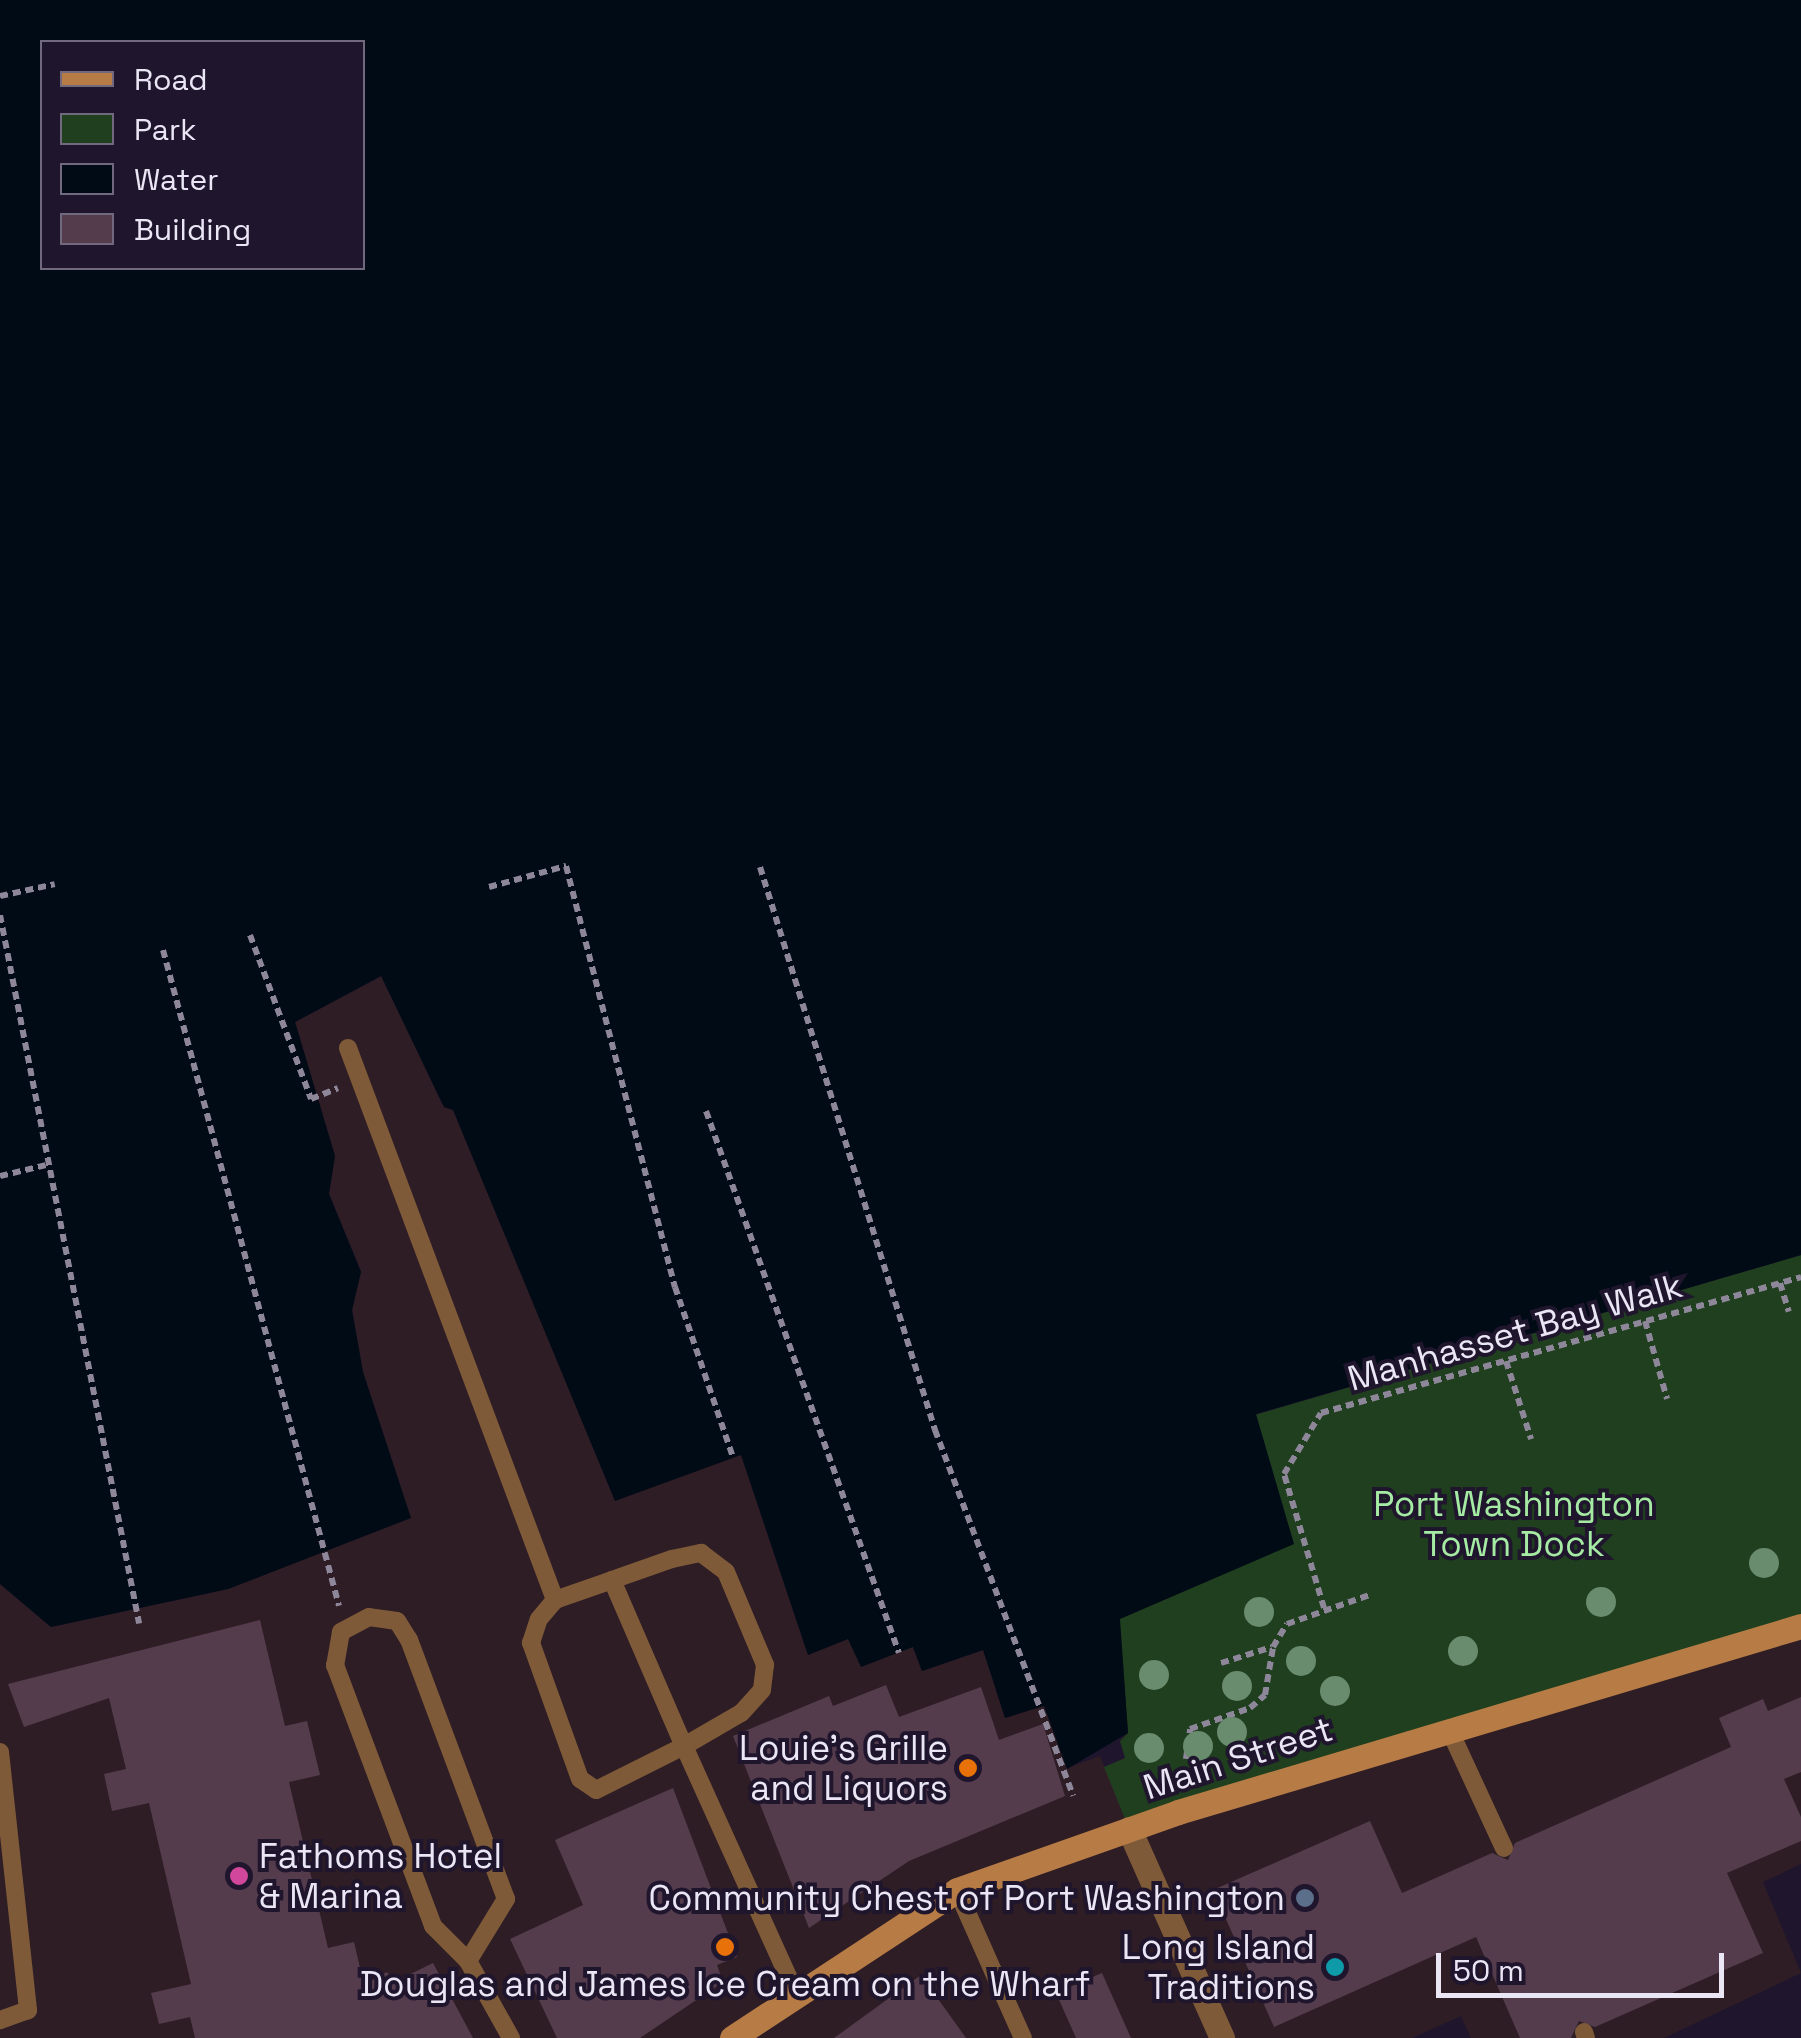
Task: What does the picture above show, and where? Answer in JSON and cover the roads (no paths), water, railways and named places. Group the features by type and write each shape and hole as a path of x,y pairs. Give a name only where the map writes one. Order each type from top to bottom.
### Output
{"main road":[{"name":"Main Street","path":"732,2038 957,1890 1129,1829 1449,1729 1801,1626"}],"street":[{"path":"1129,1829 1222,2038"}],"lane":[{"path":"348,1048 555,1600"},
{"path":"701,1553 726,1572 765,1665 762,1690 684,1746 596,1790 580,1779 531,1643 555,1600 612,1580 701,1553"},
{"path":"612,1580 796,1994"},
{"path":"468,1961 506,1899 397,1621 380,1614 346,1629 332,1647 335,1666 432,1926 468,1961 511,2038"},
{"path":"1449,1729 1504,1848"},
{"path":"0,1752 28,2010 0,2020"},
{"path":"957,1890 1023,2038"}],"water":[{"path":"0,0 1801,0 1801,1255 1256,1414 1294,1544 1120,1619 1128,1733 1067,1769 1044,1706 1005,1718 983,1650 922,1671 913,1647 861,1667 848,1639 808,1655 741,1455 615,1501 453,1110 444,1107 381,976 295,1022 335,1156 329,1194 361,1272 352,1310 363,1372 411,1518 228,1589 51,1627 0,1584"}],"place":[{"name":"Louie's Grille and Liquors","path":"968,1768"},
{"name":"Fathoms Hotel & Marina","path":"239,1876"},
{"name":"Community Chest of Port Washington","path":"1305,1898"},
{"name":"Douglas and James Ice Cream on the Wharf","path":"725,1947"},
{"name":"Long Island Traditions","path":"1335,1967"}],"park label":[{"name":"Port Washington Town Dock","path":"1514,1524"}]}
